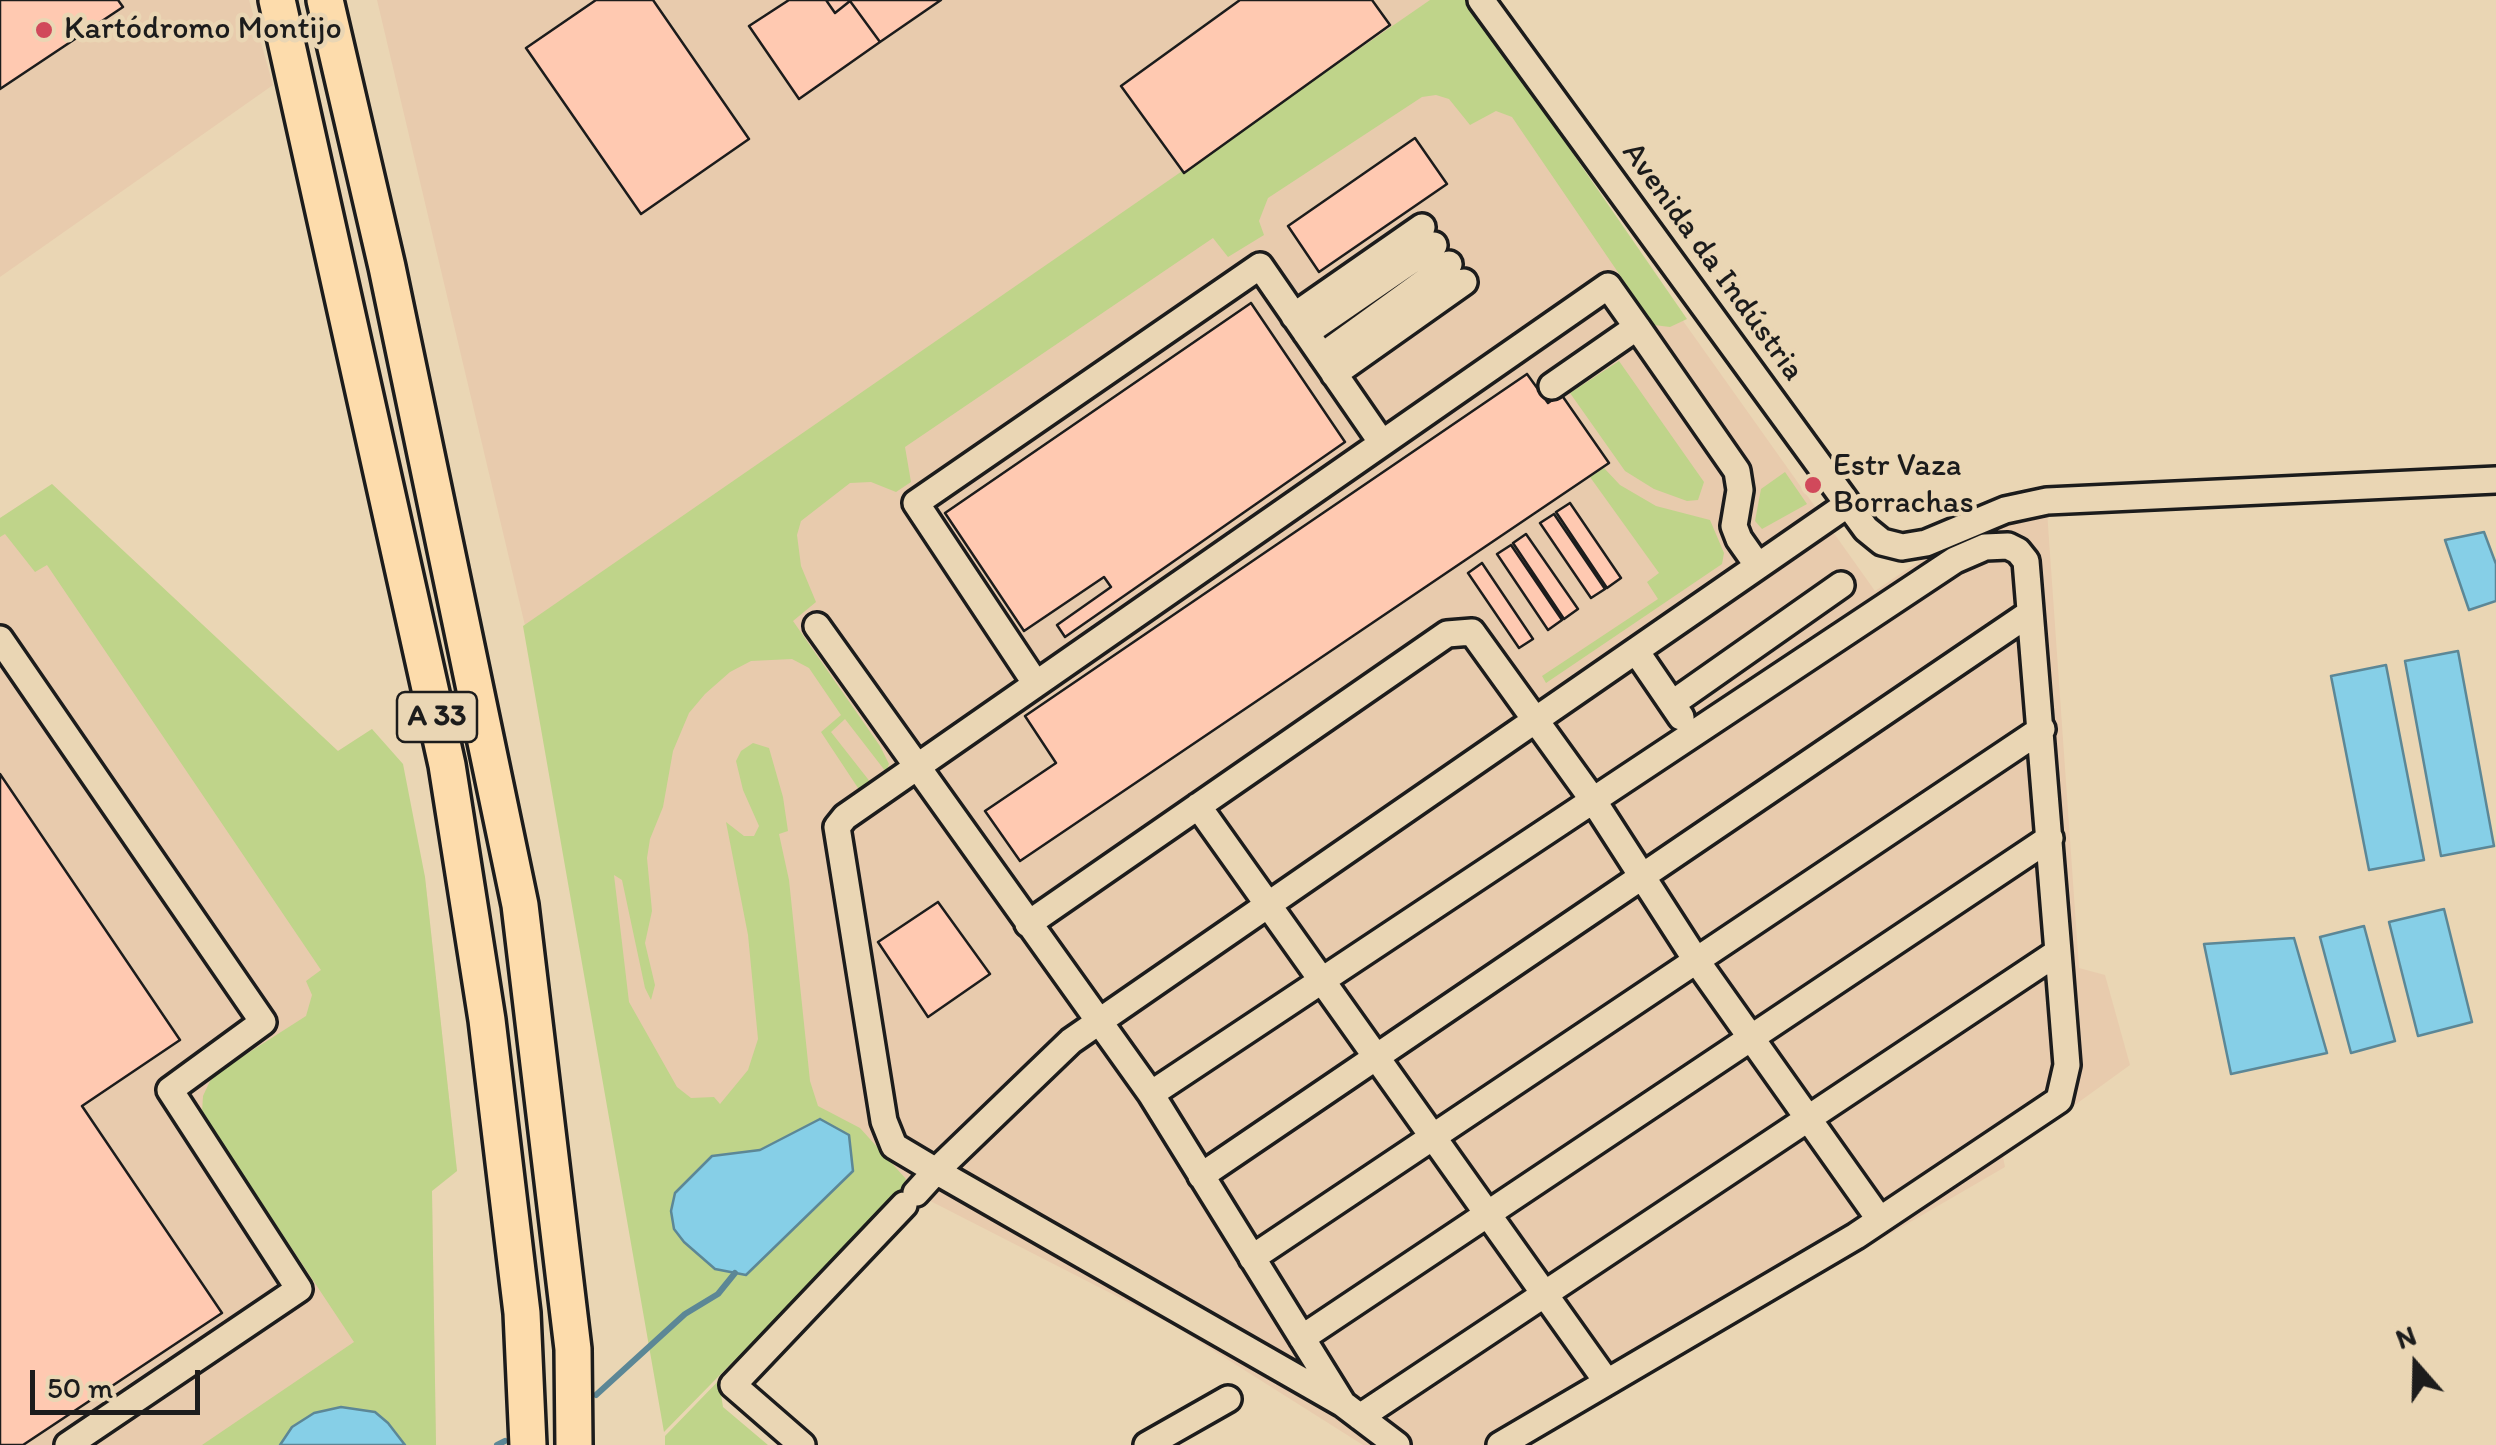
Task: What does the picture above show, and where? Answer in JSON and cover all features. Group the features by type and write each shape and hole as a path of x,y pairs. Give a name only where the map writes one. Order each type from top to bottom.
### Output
{"highway":[{"name":"A 33","path":"276,0 447,765 487,1020 518,1274 528,1445"},
{"name":"A 33","path":"325,0 387,268 520,905 572,1349 574,1445"}],"street":[{"name":"Avenida da Indústria","path":"1481,0 1848,504 1882,542 1902,547 1926,543 2006,510 2047,501 2496,480"},
{"path":"1300,325 1442,255 1328,365"},
{"path":"1036,684 916,504 1260,266 1382,443"},
{"path":"1398,1445 1351,1411 894,1146 884,1121 838,827 845,817 916,766 1608,286 1737,471 1740,490 1734,526 1758,566"},
{"path":"1552,386 1637,327"},
{"path":"802,1445 732,1385 936,1171 1071,1040 1848,504"},
{"path":"1150,1094 1955,560 1985,547 2008,546 2018,551 2026,561 2042,729 2067,1065 2059,1100 1880,1220 1500,1445"},
{"path":"1673,704 1841,584"},
{"path":"1202,1176 2030,613"},
{"path":"816,626 1150,1094 1351,1411"},
{"path":"1028,924 1447,634 1472,632 1593,800 1696,960 1880,1220"},
{"path":"0,639 263,1022 170,1090 299,1289 68,1445"},
{"path":"1636,651 1692,735"},
{"path":"1252,1258 2042,729"},
{"path":"1198,806 1607,1382"},
{"path":"1302,1338 2050,838"},
{"path":"1351,1411 1544,1294 2058,952"},
{"path":"1147,1445 1228,1399"}],"shaded area":[{"path":"0,0 249,0 273,85 0,277"},
{"path":"377,0 1455,0 1875,591 1943,545 2001,522 2047,511 2079,968 2105,975 2130,1065 2003,1157 2005,1167 1526,1445 1363,1445 1173,1325 901,1186 724,1368 527,634"},
{"path":"52,484 261,684 338,751 372,729 425,877 457,1171 432,1191 436,1445 0,1445 0,518"}],"green space":[{"path":"1430,0 1467,0 1687,319 1670,327 1654,325 1512,117 1496,111 1470,125 1449,99 1436,95 1422,97 1268,198 1259,221 1264,235 1228,257 1213,238 905,447 911,482 896,492 871,482 850,483 801,521 797,535 801,566 816,602 793,621 889,764 886,772 845,719 831,732 871,783 860,791 821,732 841,715 809,668 792,659 751,661 730,672 705,694 689,713 673,751 663,807 650,839 647,858 652,911 645,943 655,985 651,1000 645,988 622,880 614,875 629,1002 677,1087 691,1098 714,1097 720,1104 748,1070 758,1039 748,935 726,822 744,836 754,836 759,826 743,790 736,761 741,751 753,743 769,748 788,831 779,834 789,880 810,1081 818,1106 860,1128 906,1179 902,1189 664,1432 523,626"},
{"path":"1619,361 1704,482 1698,500 1687,501 1654,489 1625,471 1570,393"},
{"path":"1604,468 1620,485 1656,506 1710,520 1724,553 1722,564 1546,683 1542,676 1658,599 1647,582 1659,573 1590,477"},
{"path":"1785,472 1807,504 1762,529 1755,521 1761,489"},
{"path":"52,484 338,751 372,729 403,764 425,877 457,1171 432,1191 436,1445 202,1445 354,1342 202,1113 203,1096 210,1081 306,1016 312,995 306,981 321,970 47,565 35,572 5,534 0,537 0,518"},
{"path":"725,1374 720,1388 723,1407 768,1445 665,1445 665,1436"}],"water":[{"path":"2484,532 2496,564 2496,601 2469,610 2445,540"},
{"path":"2458,651 2494,846 2441,856 2405,661"},
{"path":"2386,665 2424,860 2369,870 2331,676"},
{"path":"2444,909 2472,1022 2418,1036 2389,922"},
{"path":"2364,926 2395,1041 2351,1053 2320,937"},
{"path":"2294,938 2327,1053 2231,1074 2204,944"},
{"path":"820,1119 849,1135 853,1171 746,1275 715,1269 684,1242 674,1229 671,1211 675,1193 712,1156 760,1150"},
{"path":"341,1407 375,1412 405,1445 280,1445 292,1427 314,1413"}],"building":[{"name":"Kartódromo Montijo","path":"0,0 118,0 123,7 0,89"},
{"path":"596,0 653,0 749,139 641,214 526,48"},
{"path":"789,0 826,0 835,13 850,1 880,42 799,99 749,26"},
{"path":"826,0 941,0 880,42 850,1 835,13"},
{"path":"1240,0 1372,0 1390,25 1184,173 1121,86"},
{"path":"1415,138 1447,184 1319,272 1288,226"},
{"path":"1251,303 1345,442 1065,637 1057,625 1111,587 1104,577 1024,631 945,513"},
{"path":"1527,374 1548,403 1561,394 1609,463 1020,861 985,811 1056,763 1025,716"},
{"path":"1570,503 1621,578 1607,588 1556,512"},
{"path":"1554,514 1605,589 1591,598 1540,523"},
{"path":"1526,534 1578,609 1564,619 1513,543"},
{"path":"1511,545 1562,620 1548,630 1497,554"},
{"path":"1482,563 1533,639 1519,648 1468,573"},
{"path":"0,774 180,1040 82,1106 222,1313 23,1445 0,1445"},
{"path":"938,902 990,974 928,1017 878,942"}],"waterway":[{"path":"596,1395 685,1314 718,1294 735,1273"},
{"path":"497,1445 505,1441"}],"place":[{"name":"Kartódromo Montijo","path":"44,30"},
{"name":"Estr Vaza Borrachas","path":"1813,485"}]}
